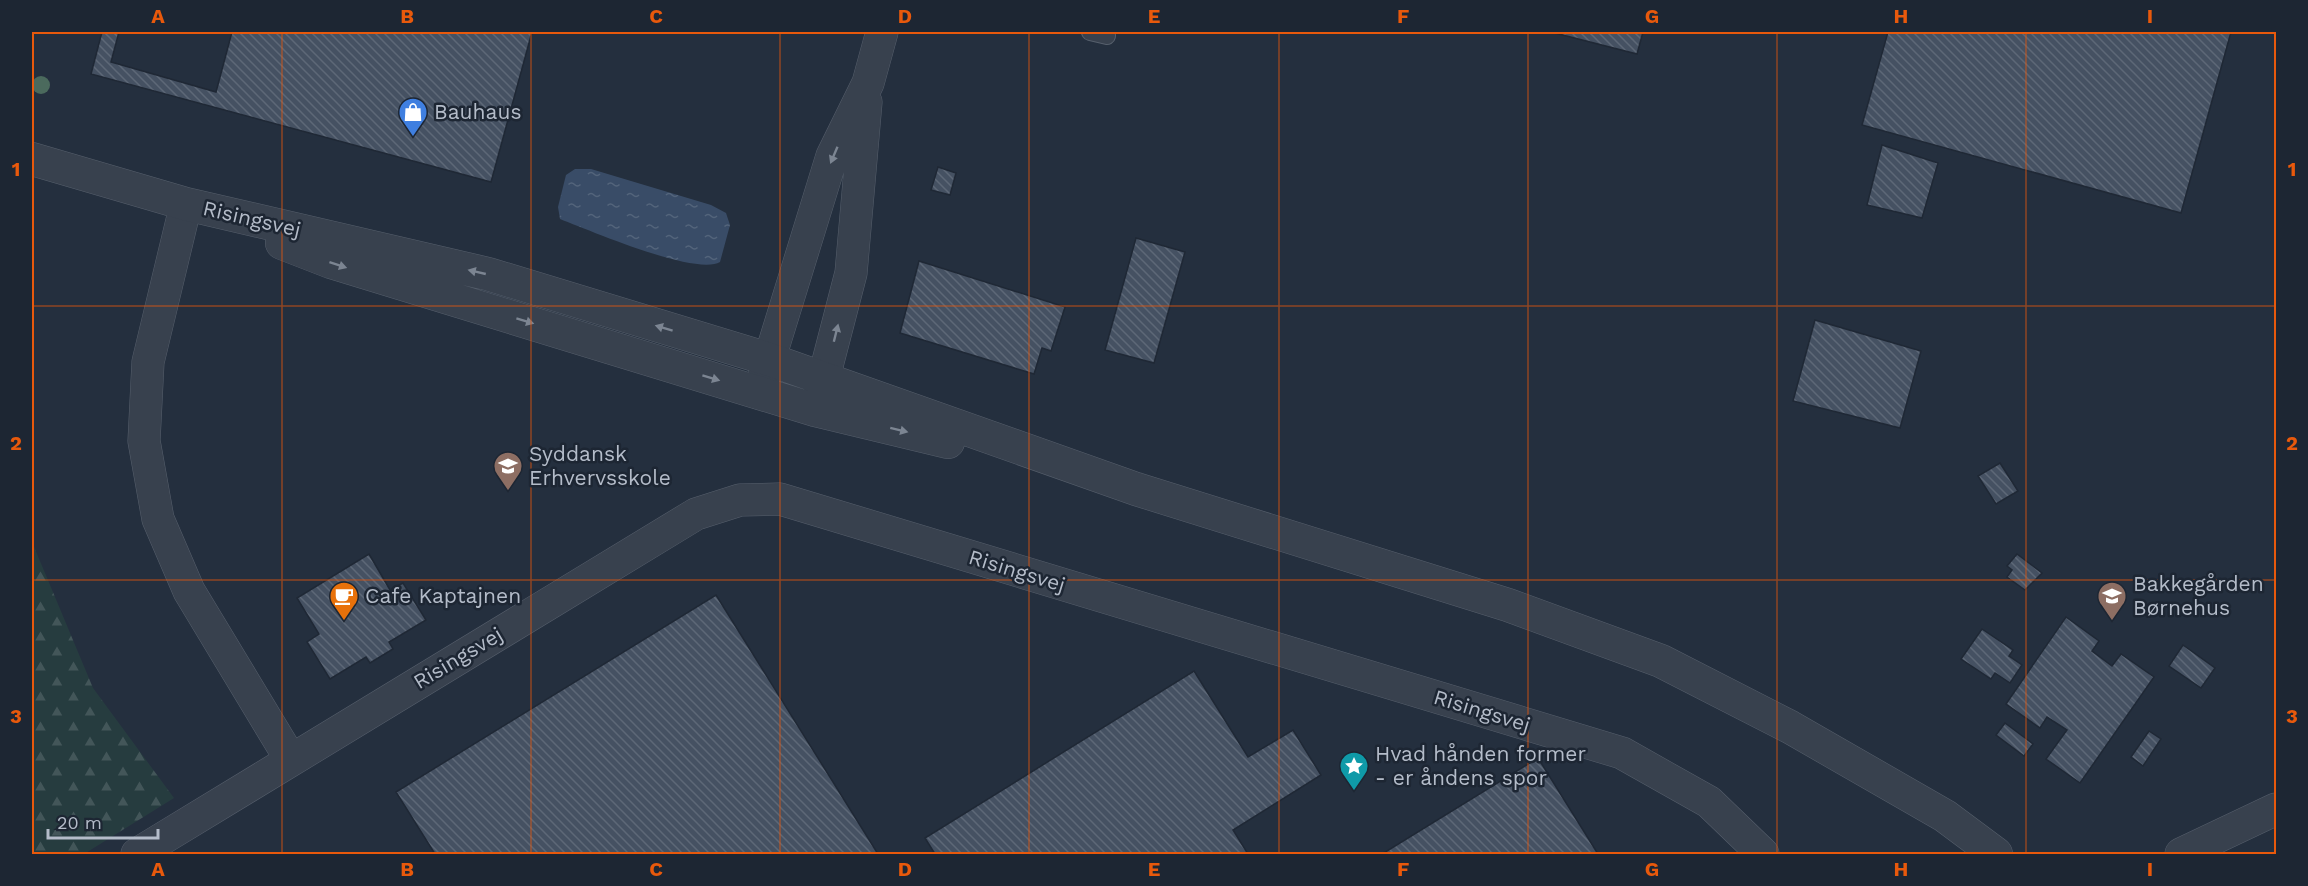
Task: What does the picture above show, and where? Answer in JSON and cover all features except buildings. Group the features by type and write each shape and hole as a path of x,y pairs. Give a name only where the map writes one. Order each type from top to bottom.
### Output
{"street":[{"path":"815,410 851,273 868,83 882,32"},
{"path":"759,393 832,156 868,83"},
{"name":"Risingsvej","path":"32,159 186,204 488,274 768,359 1136,489 1508,605 1661,661 1790,727 1945,816 1996,855"},
{"name":"Risingsvej","path":"186,204 331,262 815,410 1136,489"},
{"name":"Risingsvej","path":"186,204 148,362 144,441 158,519 189,591 291,760"},
{"name":"Risingsvej","path":"137,855 696,514 740,500 780,499 1622,753 1709,802 1763,855"},
{"path":"2181,855 2277,809"}],"green space":[{"path":"32,542 93,688 174,798 84,854 32,854"}],"water":[{"path":"575,169 591,169 711,205 726,213 730,225 720,262 707,265 666,257 560,219 558,207 566,175"}],"place":[{"name":"Bauhaus","path":"413,138"},
{"name":"Syddansk Erhvervsskole","path":"508,492"},
{"name":"Cafe Kaptajnen","path":"344,622"},
{"name":"Bakkegården Børnehus","path":"2112,622"},
{"name":"Hvad hånden former - er åndens spor","path":"1354,792"}]}
